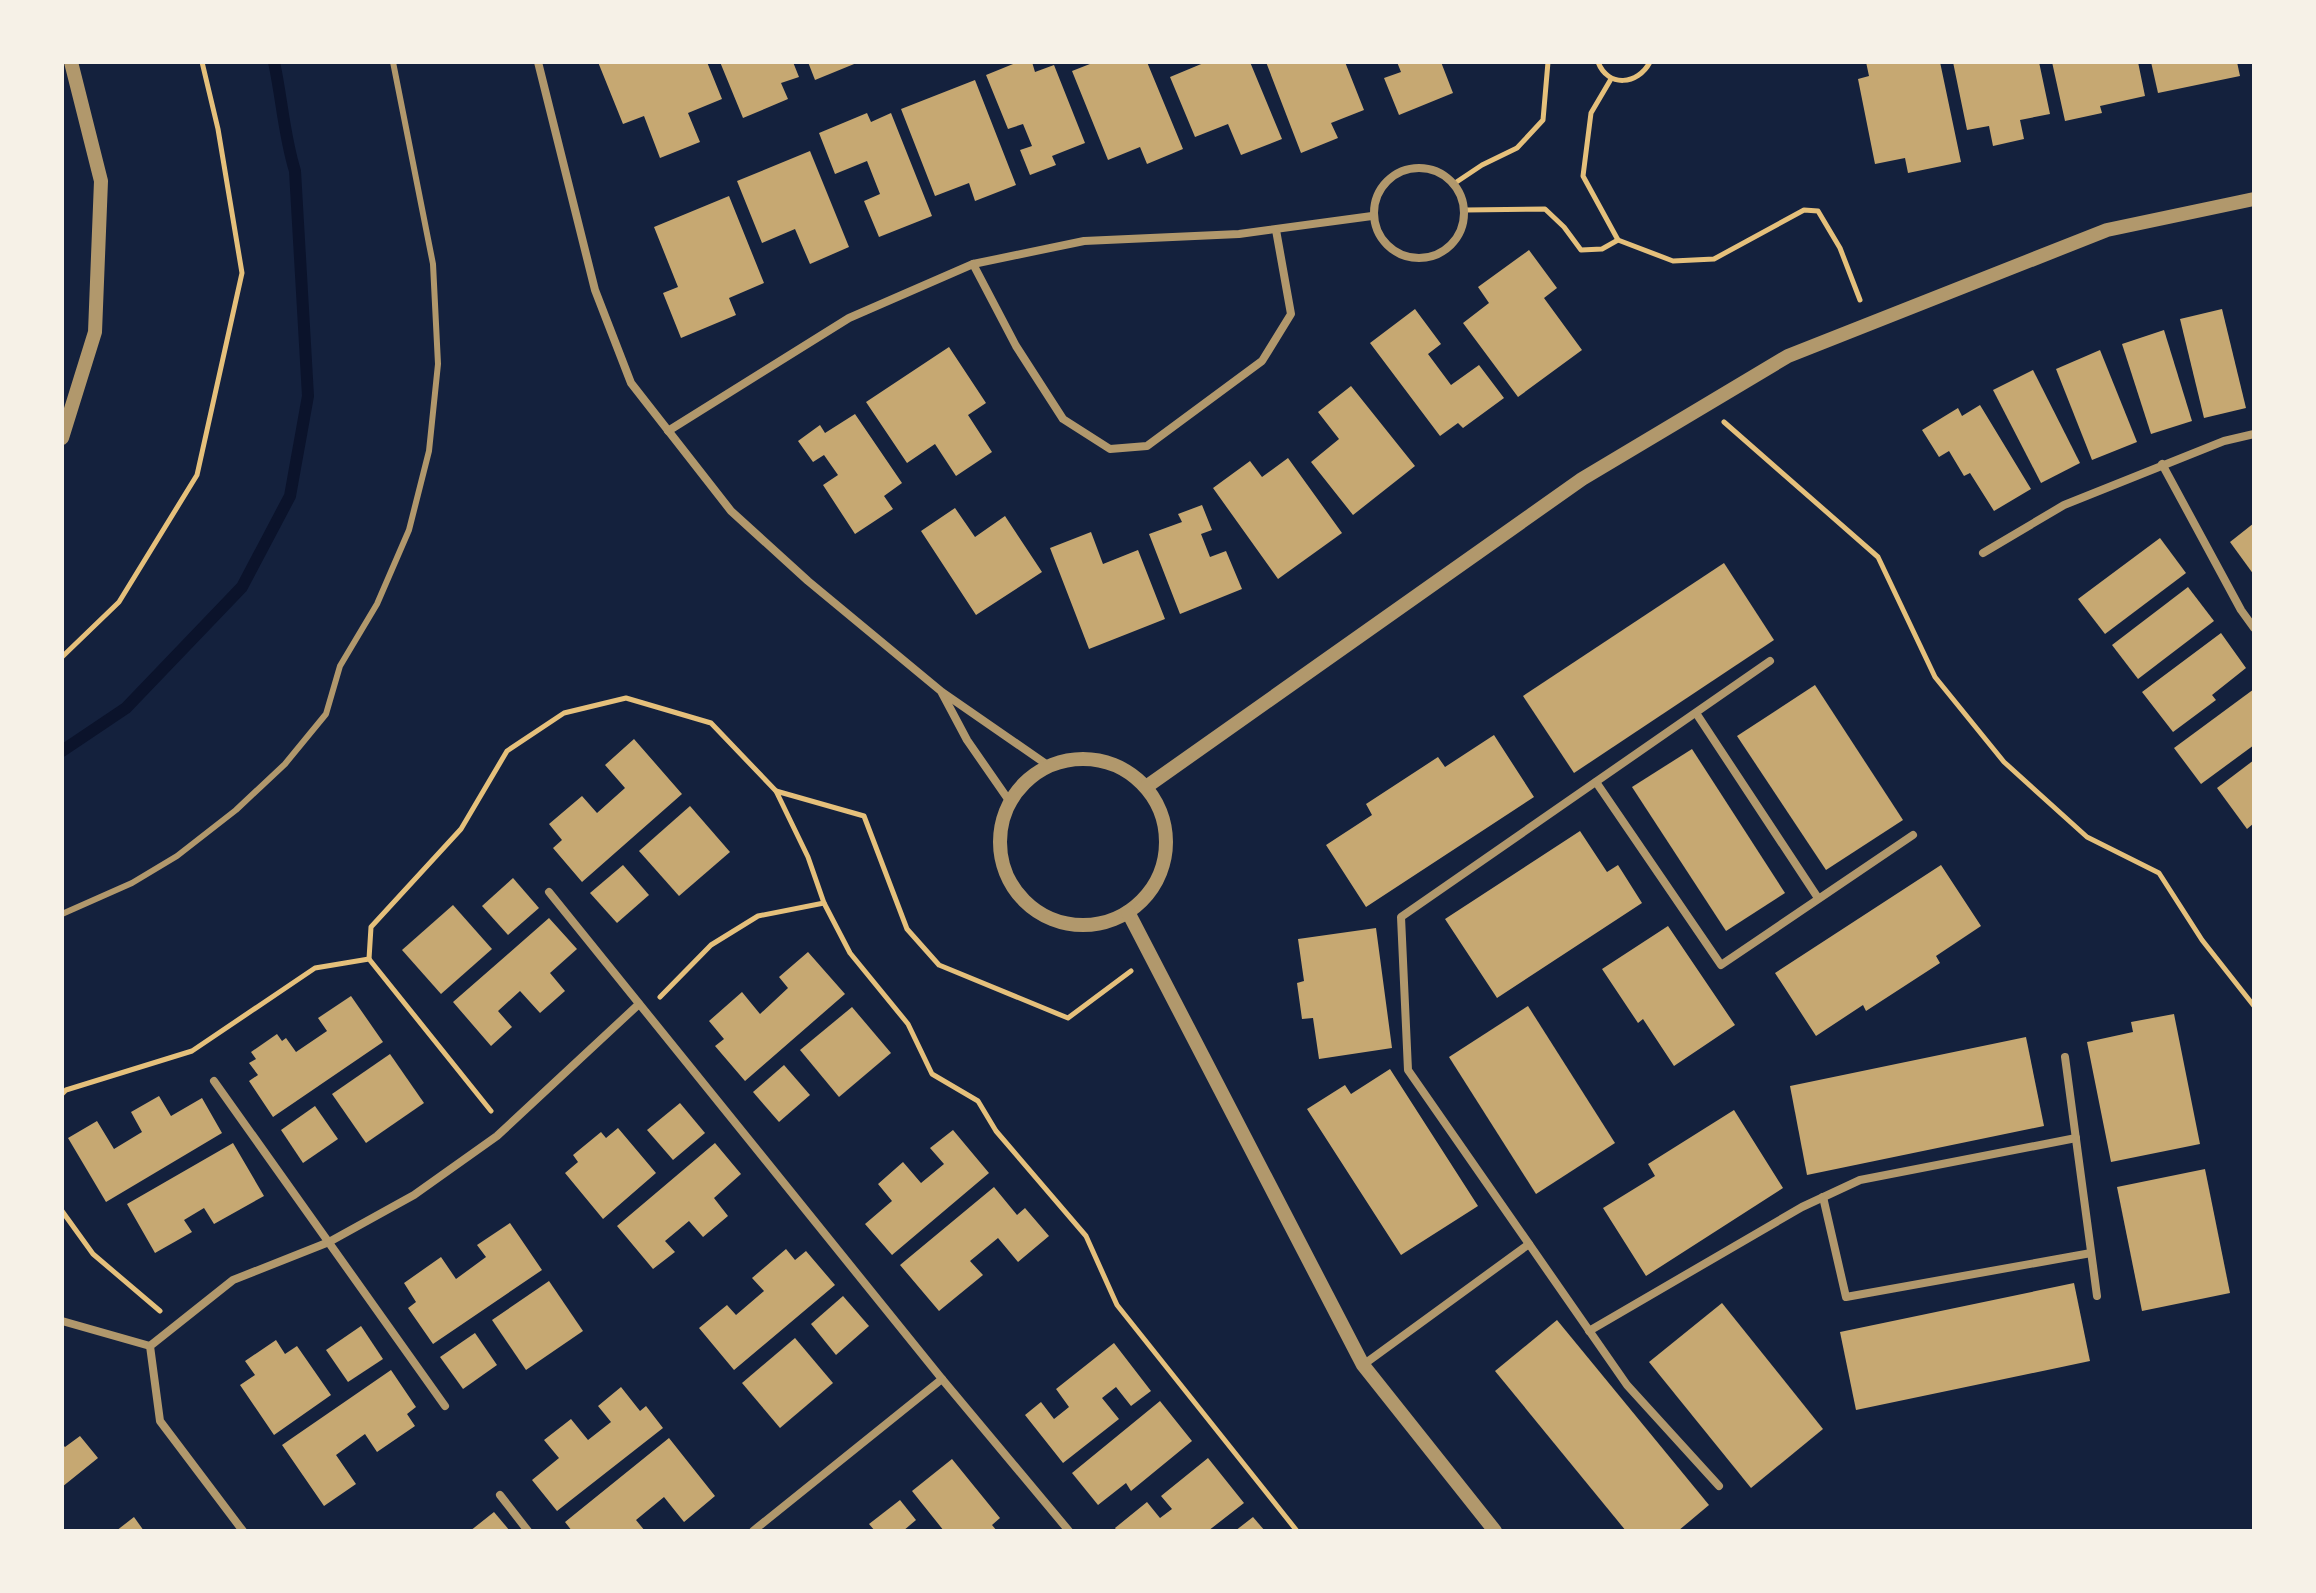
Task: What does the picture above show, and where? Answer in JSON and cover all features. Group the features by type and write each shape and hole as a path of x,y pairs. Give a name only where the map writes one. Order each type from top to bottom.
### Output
{"street":[{"path":"62,438 95,332 101,181 71,62"},
{"path":"538,62 595,290 631,383 731,511 808,581 942,692 1049,766"},
{"path":"1431,167 1455,183 1466,210 1458,238 1436,256 1407,258 1383,243 1372,216 1380,187 1402,169 1431,167"},
{"path":"1146,787 1582,479 1788,356 2107,230 2254,199"},
{"path":"668,431 849,318 973,264 1084,241 1276,230 1372,216"},
{"path":"973,264 1016,346 1063,419 1110,449 1147,446 1262,361 1291,314 1276,230"},
{"path":"1983,553 2064,505 2162,464 2224,441 2254,434"},
{"path":"2162,464 2241,610 2254,628"},
{"path":"1719,1486 1627,1385 1408,1070 1401,917 1770,661"},
{"path":"942,692 967,740 1010,802"},
{"path":"1696,713 1818,898"},
{"path":"1076,759 1102,761 1126,770 1146,787 1159,807 1166,829 1166,853 1159,876 1146,897 1128,912 1105,922 1081,925 1056,921 1034,910 1016,892 1004,870 1000,846 1002,821 1010,802 1029,779 1049,766 1076,759"},
{"path":"1596,782 1721,965 1913,835"},
{"path":"549,892 942,1379 1069,1531"},
{"path":"1128,912 1363,1365 1495,1531"},
{"path":"150,1346 233,1280 329,1242 414,1195 506,1128 642,1008"},
{"path":"2065,1057 2097,1296"},
{"path":"214,1081 445,1406"},
{"path":"1589,1331 1823,1197 1860,1180 2076,1138"},
{"path":"1823,1197 1846,1297 2091,1253"},
{"path":"1363,1365 1529,1244"},
{"path":"62,1321 150,1346"},
{"path":"150,1346 160,1421 243,1531"},
{"path":"753,1531 942,1379"},
{"path":"500,1495 528,1531"}],"lane":[{"path":"62,914 132,883 177,856 236,810 285,764 326,714 340,666 377,604 409,530 429,451 438,364 433,264 393,62"}],"path":[{"path":"62,657 119,602 197,475 242,273 218,129 202,62"},
{"path":"1455,183 1482,165 1517,148 1543,120 1548,62"},
{"path":"1598,62 1611,79 1629,82 1644,73 1650,62"},
{"path":"1611,79 1591,113 1583,176 1618,240 1673,261 1714,259 1804,210 1818,211 1840,248 1870,324"},
{"path":"1466,210 1545,209 1564,227 1581,250 1602,249 1618,240"},
{"path":"1705,406 1878,557 1935,677 2004,762 2087,837 2159,873 2202,940 2254,1006"},
{"path":"506,1128 369,959 371,927 461,829 507,751 564,713 626,698 711,723 776,791 808,857 824,903 850,953 908,1024 932,1074 978,1101 996,1131 1086,1236 1117,1305 1297,1531"},
{"path":"776,791 864,816 907,929 939,965 1068,1018 1151,956"},
{"path":"642,1008 711,945 758,916 824,903"},
{"path":"62,1094 66,1090 192,1051 315,968 369,959"},
{"path":"62,1211 93,1254 176,1325"}],"building":[{"path":"598,62 707,62 722,99 688,113 700,142 660,158 644,116 623,124"},
{"path":"720,62 793,62 799,77 781,83 788,99 743,118"},
{"path":"808,62 859,62 815,80"},
{"path":"1018,62 1032,62 1035,72 1054,65 1085,143 1052,156 1056,165 1030,175 1020,150 1032,146 1023,124 1008,129 986,75"},
{"path":"1095,62 1147,62 1183,149 1147,164 1140,147 1108,160 1072,71"},
{"path":"1206,62 1250,62 1282,139 1241,155 1228,124 1195,137 1170,77"},
{"path":"1266,62 1345,62 1364,110 1331,123 1338,138 1301,153"},
{"path":"1397,62 1441,62 1453,93 1399,115 1384,78 1401,72"},
{"path":"1866,62 1940,62 1961,162 1908,173 1905,158 1875,164 1858,79 1869,76"},
{"path":"1953,62 2039,62 2050,114 2020,120 2024,139 1993,146 1989,126 1967,130"},
{"path":"2052,62 2138,62 2145,96 2100,106 2102,113 2065,121"},
{"path":"2151,62 2237,62 2240,76 2158,93"},
{"path":"975,80 1016,185 975,201 969,183 935,196 901,109"},
{"path":"867,113 871,122 891,113 932,216 879,237 864,201 880,194 867,161 835,174 819,133"},
{"path":"810,151 849,247 810,264 795,229 762,243 737,181"},
{"path":"729,196 764,283 729,298 736,315 681,338 663,293 678,287 654,227"},
{"path":"1529,250 1557,288 1544,298 1582,350 1518,397 1463,323 1489,303 1478,287"},
{"path":"1415,309 1441,344 1428,354 1451,385 1479,365 1504,398 1463,428 1458,423 1440,436 1370,343"},
{"path":"2222,309 2246,408 2204,418 2180,319"},
{"path":"2164,330 2192,421 2151,434 2122,344"},
{"path":"949,347 986,403 968,415 992,452 956,476 935,444 907,463 866,402"},
{"path":"2100,350 2137,442 2092,460 2056,369"},
{"path":"2033,370 2080,463 2041,483 1993,390"},
{"path":"1351,386 1415,466 1353,515 1311,462 1339,439 1318,412"},
{"path":"1980,405 2031,489 1994,511 1970,473 1964,476 1949,451 1939,457 1922,430 1958,408 1962,416"},
{"path":"855,414 902,483 884,496 893,509 855,534 823,485 838,475 824,455 813,462 798,441 820,425 825,433"},
{"path":"1288,458 1342,533 1278,579 1213,488 1250,461 1262,477"},
{"path":"1202,505 1212,530 1201,534 1210,557 1226,551 1242,589 1180,614 1149,534 1182,522 1178,514"},
{"path":"955,508 975,537 1005,516 1042,572 976,615 921,531"},
{"path":"2254,523 2254,575 2230,542"},
{"path":"1091,532 1103,564 1138,550 1165,619 1089,649 1050,548"},
{"path":"2160,538 2186,573 2105,634 2078,599"},
{"path":"1724,563 1774,640 1574,773 1523,696"},
{"path":"2188,587 2214,621 2138,679 2112,645"},
{"path":"2221,633 2246,668 2212,695 2216,700 2173,732 2142,692"},
{"path":"1815,685 1903,820 1826,870 1737,736"},
{"path":"2254,689 2254,745 2201,784 2174,748"},
{"path":"1494,735 1534,797 1366,907 1326,845 1372,815 1366,804 1438,757 1445,767"},
{"path":"634,739 682,794 582,882 553,848 562,840 549,824 582,796 597,813 625,788 605,765"},
{"path":"1692,749 1785,893 1726,931 1632,787"},
{"path":"2254,760 2254,823 2247,829 2217,788"},
{"path":"690,806 730,852 679,896 639,851"},
{"path":"1580,831 1607,872 1618,865 1642,903 1497,998 1445,919"},
{"path":"623,865 649,895 617,923 590,893"},
{"path":"1941,865 1981,926 1936,956 1940,963 1866,1011 1863,1005 1816,1036 1775,973"},
{"path":"513,878 539,908 508,935 482,906"},
{"path":"453,905 492,949 441,994 402,950"},
{"path":"549,918 577,949 550,973 565,991 540,1013 520,991 498,1011 512,1027 491,1046 453,1002"},
{"path":"1668,926 1735,1025 1674,1066 1643,1019 1638,1023 1602,969"},
{"path":"1376,928 1392,1048 1319,1059 1313,1018 1302,1019 1297,983 1304,981 1298,939"},
{"path":"808,952 845,994 745,1081 715,1046 724,1039 709,1021 742,992 760,1014 788,988 779,977"},
{"path":"351,996 383,1042 273,1117 249,1081 258,1075 249,1063 256,1059 251,1052 277,1034 282,1041 286,1038 296,1052 327,1031 318,1018"},
{"path":"1528,1006 1615,1143 1536,1194 1449,1057"},
{"path":"852,1007 891,1053 839,1097 800,1050"},
{"path":"2174,1014 2200,1144 2111,1162 2087,1042 2133,1032 2131,1022"},
{"path":"2026,1037 2044,1126 1807,1175 1790,1086"},
{"path":"390,1054 424,1103 366,1143 332,1094"},
{"path":"784,1065 810,1095 779,1122 753,1092"},
{"path":"1390,1069 1478,1206 1401,1255 1307,1109 1345,1085 1351,1094"},
{"path":"159,1096 171,1116 202,1098 222,1133 106,1202 68,1138 97,1121 114,1149 142,1132 131,1112"},
{"path":"680,1103 705,1133 673,1160 647,1130"},
{"path":"315,1106 338,1139 303,1163 281,1130"},
{"path":"1734,1110 1783,1188 1646,1276 1603,1208 1655,1176 1648,1164"},
{"path":"618,1128 656,1173 603,1219 565,1173 578,1162 573,1155 601,1132 606,1138"},
{"path":"953,1130 989,1173 892,1255 865,1224 892,1201 878,1184 903,1162 921,1183 944,1164 930,1148"},
{"path":"233,1143 264,1196 214,1224 204,1208 184,1220 192,1232 155,1253 127,1204"},
{"path":"715,1143 741,1174 714,1198 728,1216 703,1237 689,1221 665,1241 675,1252 653,1269 617,1226"},
{"path":"2205,1169 2230,1293 2142,1311 2117,1187"},
{"path":"994,1187 1017,1215 1025,1208 1049,1236 1018,1262 998,1238 970,1261 983,1275 939,1311 900,1265"},
{"path":"510,1223 542,1270 433,1344 408,1308 416,1302 404,1283 441,1257 456,1279 486,1257 477,1245"},
{"path":"786,1249 795,1260 806,1251 835,1285 734,1370 699,1328 727,1305 736,1315 764,1291 752,1278"},
{"path":"549,1281 583,1331 526,1370 492,1320"},
{"path":"2074,1283 2090,1361 1856,1410 1840,1332"},
{"path":"843,1296 869,1326 836,1355 811,1324"},
{"path":"1722,1303 1823,1429 1751,1488 1649,1362"},
{"path":"1557,1320 1709,1505 1678,1531 1626,1531 1495,1371"},
{"path":"361,1326 383,1359 348,1382 326,1350"},
{"path":"475,1333 497,1365 463,1389 440,1357"},
{"path":"795,1338 833,1383 780,1428 742,1383"},
{"path":"276,1340 285,1354 297,1346 331,1395 274,1435 240,1385 255,1375 245,1361"},
{"path":"1114,1343 1151,1391 1131,1406 1116,1387 1102,1398 1119,1419 1063,1463 1025,1415 1041,1402 1054,1419 1069,1407 1056,1389"},
{"path":"391,1370 416,1407 407,1414 415,1426 377,1452 365,1434 336,1455 356,1484 324,1506 282,1445"},
{"path":"621,1387 640,1411 646,1406 663,1428 557,1511 532,1480 559,1458 544,1440 571,1419 588,1440 611,1422 598,1406"},
{"path":"1160,1401 1192,1441 1131,1491 1126,1483 1098,1505 1072,1473"},
{"path":"80,1436 98,1458 62,1487 62,1444 65,1447"},
{"path":"669,1438 715,1496 684,1522 664,1497 636,1520 645,1531 572,1531 565,1522"},
{"path":"1208,1458 1244,1503 1208,1531 1117,1531 1115,1528 1147,1502 1160,1518 1172,1509 1161,1496"},
{"path":"952,1459 1000,1518 992,1525 997,1531 944,1531 912,1491"},
{"path":"900,1500 916,1520 903,1531 875,1531 869,1524"},
{"path":"494,1512 510,1531 470,1531"},
{"path":"134,1517 144,1531 116,1531"},
{"path":"1253,1517 1265,1531 1235,1531"}],"waterway":[{"path":"62,751 126,708 242,587 290,496 308,396 295,171 274,62"}]}
